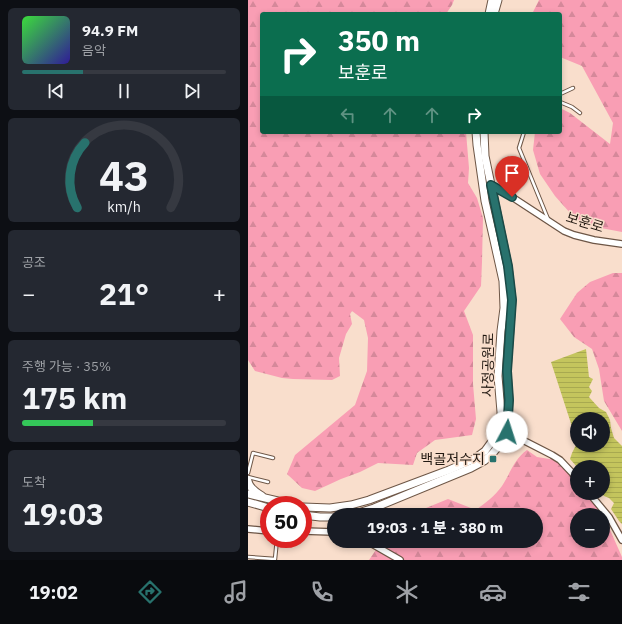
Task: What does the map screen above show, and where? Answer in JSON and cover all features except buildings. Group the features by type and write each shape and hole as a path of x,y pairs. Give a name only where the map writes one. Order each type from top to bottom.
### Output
{"main road":[{"path":"489,12 492,0"},
{"path":"495,12 498,0"},
{"name":"사정공원로","path":"476,134 476,145 485,201 503,281 504,308 498,376 504,431"},
{"name":"사정공원로","path":"374,508 471,468 484,461 502,442 509,400 507,371 512,300 508,266 485,156 484,134"},
{"path":"312,507 330,508 351,505 369,500 449,470 474,459 485,451 504,431"},
{"path":"248,480 252,489 262,496"},
{"path":"248,494 260,497"},
{"path":"248,502 260,505"},
{"path":"248,508 260,507"},
{"path":"312,516 327,517"}],"street":[{"name":"보훈로","path":"482,181 512,197 564,231 594,240 622,244"},
{"path":"504,431 560,460 570,471"},
{"path":"595,500 609,517 622,540"},
{"path":"248,529 260,530"},
{"path":"312,531 327,532"},
{"path":"379,548 400,560"}],"lane":[{"path":"562,93 573,88"},
{"path":"562,103 580,112"},
{"path":"523,134 518,148 549,221"},
{"path":"248,474 253,453 273,458"},
{"path":"248,477 268,482"},
{"path":"248,557 275,559 276,548"}],"green space":[{"path":"248,0 454,0 447,12 260,12 260,134 466,134 469,168 468,183 477,198 483,218 481,286 464,311 473,335 473,384 476,419 472,435 435,440 417,453 413,465 378,463 315,491 302,488 287,474 295,455 355,405 367,371 368,338 364,320 352,311 350,314 352,324 346,334 339,358 340,376 332,380 282,378 255,371 248,360"},
{"path":"539,0 622,0 622,232 585,225 571,214 555,196 540,174 533,150 535,134 562,134 562,109 570,113 610,144 613,123 582,66 562,58 562,12 533,12"},
{"path":"613,273 622,273 622,431 604,401 599,369 592,349 574,337 560,319 577,293 590,282"},
{"path":"527,450 537,457 556,460 570,475 570,500 591,500 598,508 570,508 570,548 610,548 610,530 622,560 369,560 377,548 543,548 543,508 479,508 499,490 515,462"},
{"path":"448,499 471,508 426,508"}],"shaded area":[{"path":"586,349 589,377 593,379 589,387 592,391 589,397 599,408 606,412 570,412 570,420 551,362"},
{"path":"610,420 614,438 622,446 622,524 611,509 614,503 610,499 610,460 571,460 572,453 610,452"}],"place":[{"name":"백골저수지","path":"493,459"}],"route":[{"path":"507,432 509,400 507,371 512,300 508,266 491,185 512,197"}]}
